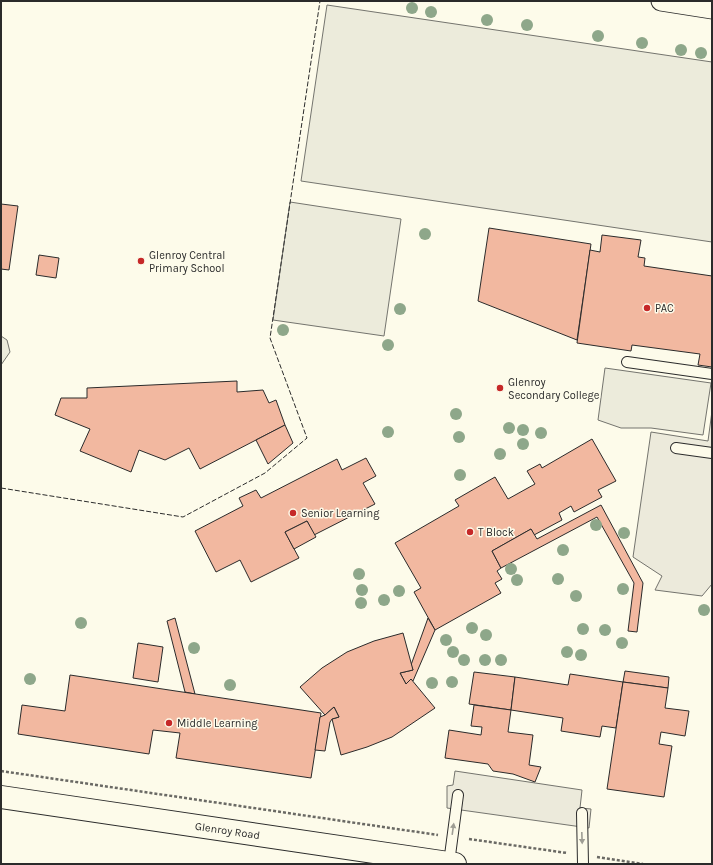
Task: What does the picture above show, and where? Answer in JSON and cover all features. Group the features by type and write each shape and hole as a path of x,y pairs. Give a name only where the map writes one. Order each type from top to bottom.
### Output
{"street":[{"path":"661,1 712,9"},
{"name":"Glenroy Road","path":"1,797 452,864"}],"lane":[{"path":"627,362 712,374"},
{"path":"676,448 712,453"},
{"path":"452,864 452,837 458,796"},
{"path":"582,813 583,860"}],"path":[{"path":"1,771 452,837 583,860 643,864"}],"shaded area":[{"path":"327,5 712,62 712,242 301,181"},
{"path":"290,202 401,219 384,336 273,320"},
{"path":"1,336 7,340 10,352 1,365"},
{"path":"605,368 711,383 703,435 651,428 621,428 598,420"},
{"path":"712,411 712,584 702,596 655,590 662,576 633,557 651,432 708,441"},
{"path":"455,771 582,790 580,808 591,809 589,828 447,808 447,786 453,785"}],"building":[{"path":"1,204 18,206 9,270 1,269"},
{"path":"489,228 591,244 577,340 478,301"},
{"name":"PAC","path":"602,235 641,240 638,257 645,258 644,266 712,276 712,367 698,365 700,354 632,345 631,351 577,343 590,250 600,252"},
{"path":"39,255 59,258 56,278 36,275"},
{"path":"237,381 237,392 263,390 269,403 276,400 285,425 200,469 189,448 165,460 139,450 131,472 80,451 90,429 55,415 61,398 87,398 87,388"},
{"path":"285,425 293,443 268,464 256,440"},
{"name":"T Block","path":"592,439 616,481 598,490 602,497 574,512 571,506 559,513 562,520 534,535 531,529 492,551 501,568 497,571 502,579 495,583 501,593 435,630 414,592 421,588 395,543 459,506 455,500 495,477 508,499 535,484 527,471 540,464 542,468"},
{"name":"Senior Learning","path":"366,458 376,476 363,483 375,504 314,535 307,521 285,532 299,558 251,582 240,560 216,572 195,531 243,506 239,498 256,490 261,498 337,459 342,470"},
{"path":"601,505 643,583 637,632 628,631 634,583 597,517 501,568 492,551 531,529 537,539"},
{"path":"307,521 316,537 294,549 285,532"},
{"path":"175,618 195,694 185,692 167,621"},
{"path":"428,618 435,630 413,681 411,679 406,684 400,673 413,670 411,665"},
{"path":"403,633 413,670 400,673 406,684 411,679 435,708 392,737 341,755 332,719 339,717 334,707 325,715 300,687 322,668 347,652 374,641"},
{"path":"138,643 163,647 158,682 133,678"},
{"path":"625,671 669,677 668,688 623,682"},
{"path":"474,672 515,677 511,710 469,704"},
{"path":"570,674 623,682 616,728 602,726 600,737 561,731 563,718 511,710 515,677 568,685"},
{"name":"Middle Learning","path":"70,675 321,713 311,778 176,758 180,733 153,730 149,754 18,734 22,705 65,711"},
{"path":"623,682 668,688 665,708 689,711 685,736 661,732 659,744 672,746 664,797 607,789"},
{"path":"474,705 511,710 508,732 533,735 529,765 541,767 535,782 513,774 493,771 488,764 445,758 449,730 481,735 482,727 471,726"},
{"path":"334,707 339,717 332,719 330,722 325,751 315,750 320,717 325,715"}],"fence":[{"path":"1,488 183,517 265,473 307,438 270,338 320,1"}],"place":[{"name":"Glenroy Central Primary School","path":"141,261"},
{"name":"PAC","path":"647,308"},
{"name":"Glenroy Secondary College","path":"500,388"},
{"name":"Senior Learning","path":"293,513"},
{"name":"T Block","path":"470,532"},
{"name":"Middle Learning","path":"169,723"}]}
